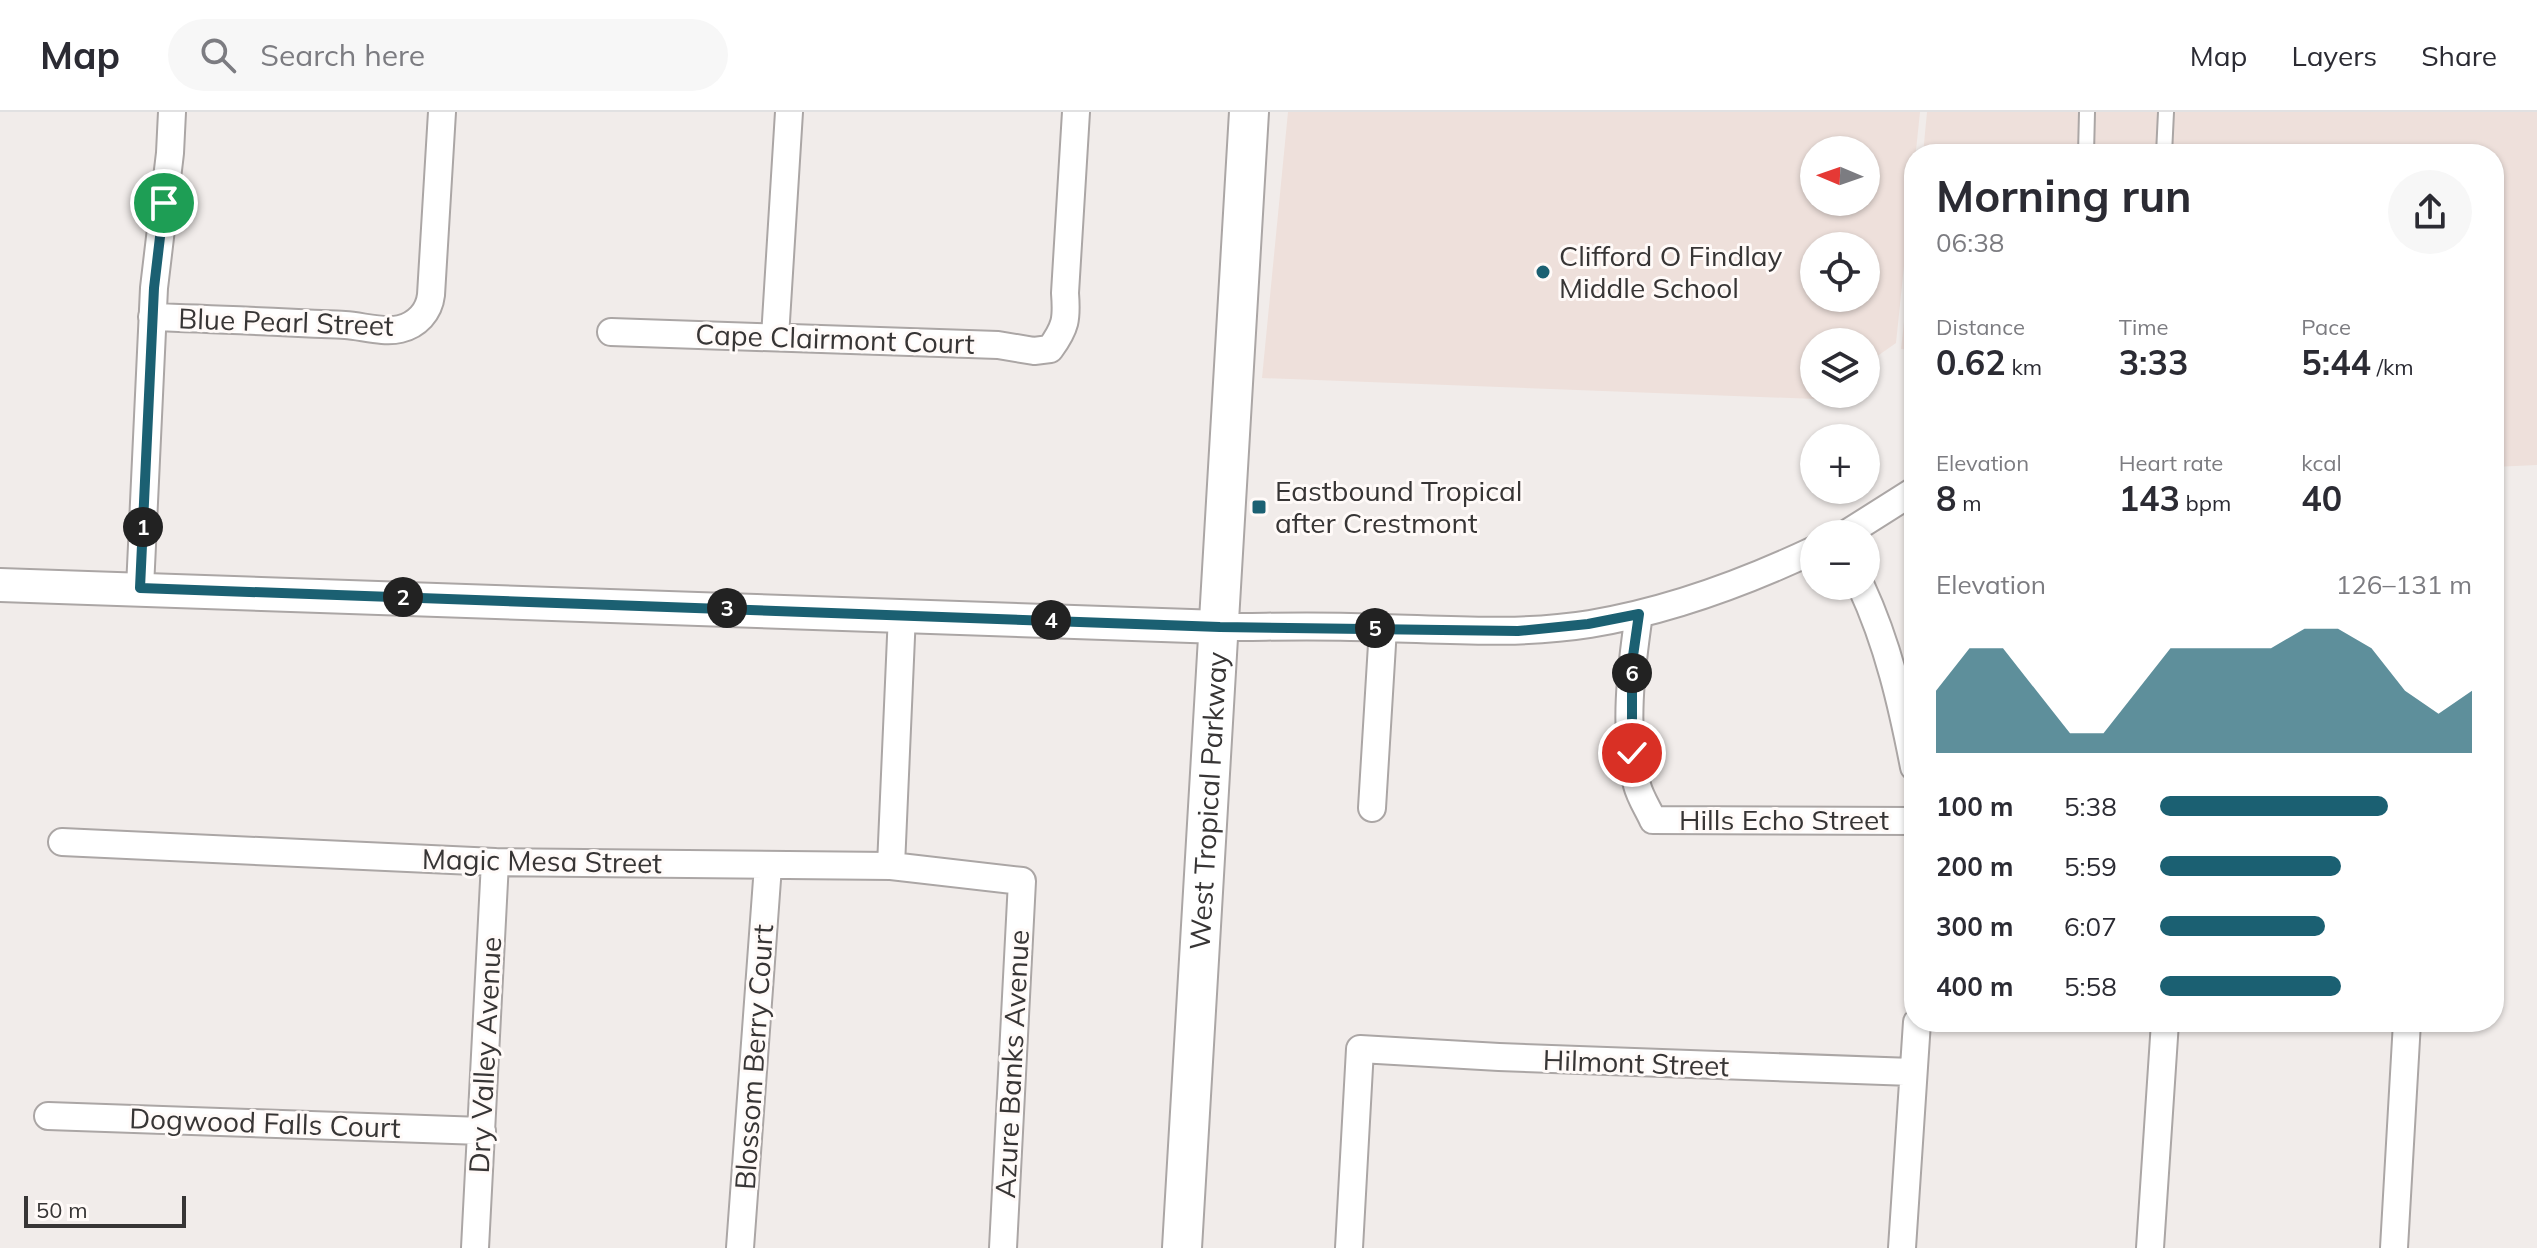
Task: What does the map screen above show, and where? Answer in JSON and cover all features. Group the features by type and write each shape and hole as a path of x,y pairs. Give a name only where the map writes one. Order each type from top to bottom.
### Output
{"main road":[{"name":"West Tropical Parkway","path":"1182,1248 1249,112"}],"street":[{"path":"140,588 152,317 172,112"},
{"name":"Blue Pearl Street","path":"152,317 355,325 391,330 403,329 418,320 425,314 431,295 442,112"},
{"path":"775,337 789,112"},
{"name":"Cape Clairmont Court","path":"611,332 998,345 1034,351 1050,349 1066,320 1076,112"},
{"path":"1868,520 1904,497"},
{"path":"0,585 1220,627 1518,631 1588,624 1639,614 1757,577 1800,557"},
{"path":"1867,600 1881,630 1904,715"},
{"path":"891,866 902,614"},
{"name":"Hills Echo Street","path":"1639,614 1632,663 1632,753 1637,787 1653,820 1904,821"},
{"path":"1372,808 1383,628"},
{"name":"Magic Mesa Street","path":"62,842 495,862 891,866 1022,881"},
{"name":"Dry Valley Avenue","path":"475,1248 495,862"},
{"name":"Blossom Berry Court","path":"740,1248 768,866"},
{"name":"Azure Banks Avenue","path":"1003,1248 1022,881"},
{"path":"1902,1248 1916,1032"},
{"path":"2150,1248 2164,1032"},
{"path":"2394,1248 2406,1032"},
{"name":"Hilmont Street","path":"1349,1248 1360,1049 1912,1072"},
{"name":"Dogwood Falls Court","path":"48,1116 482,1131"}],"lane":[{"path":"2086,144 2087,112"},
{"path":"2164,144 2166,112"}],"shaded area":[{"name":"Clifford O Findlay Middle School","path":"1288,112 1920,112 1917,144 1904,144 1904,266 1896,343 1880,354 1880,328 1800,328 1800,398 1262,378"},
{"path":"1927,112 2537,112 2537,465 2504,467 2504,144 1924,144"},
{"path":"1904,322 1904,349 1901,349"}],"place":[{"name":"Clifford O Findlay Middle School","path":"1543,272"},
{"name":"Eastbound Tropical after Crestmont","path":"1259,507"}],"route":[{"path":"164,203 154,288 140,588 1220,627 1435,631 1518,631 1588,624 1639,614 1632,663 1632,753"}]}
